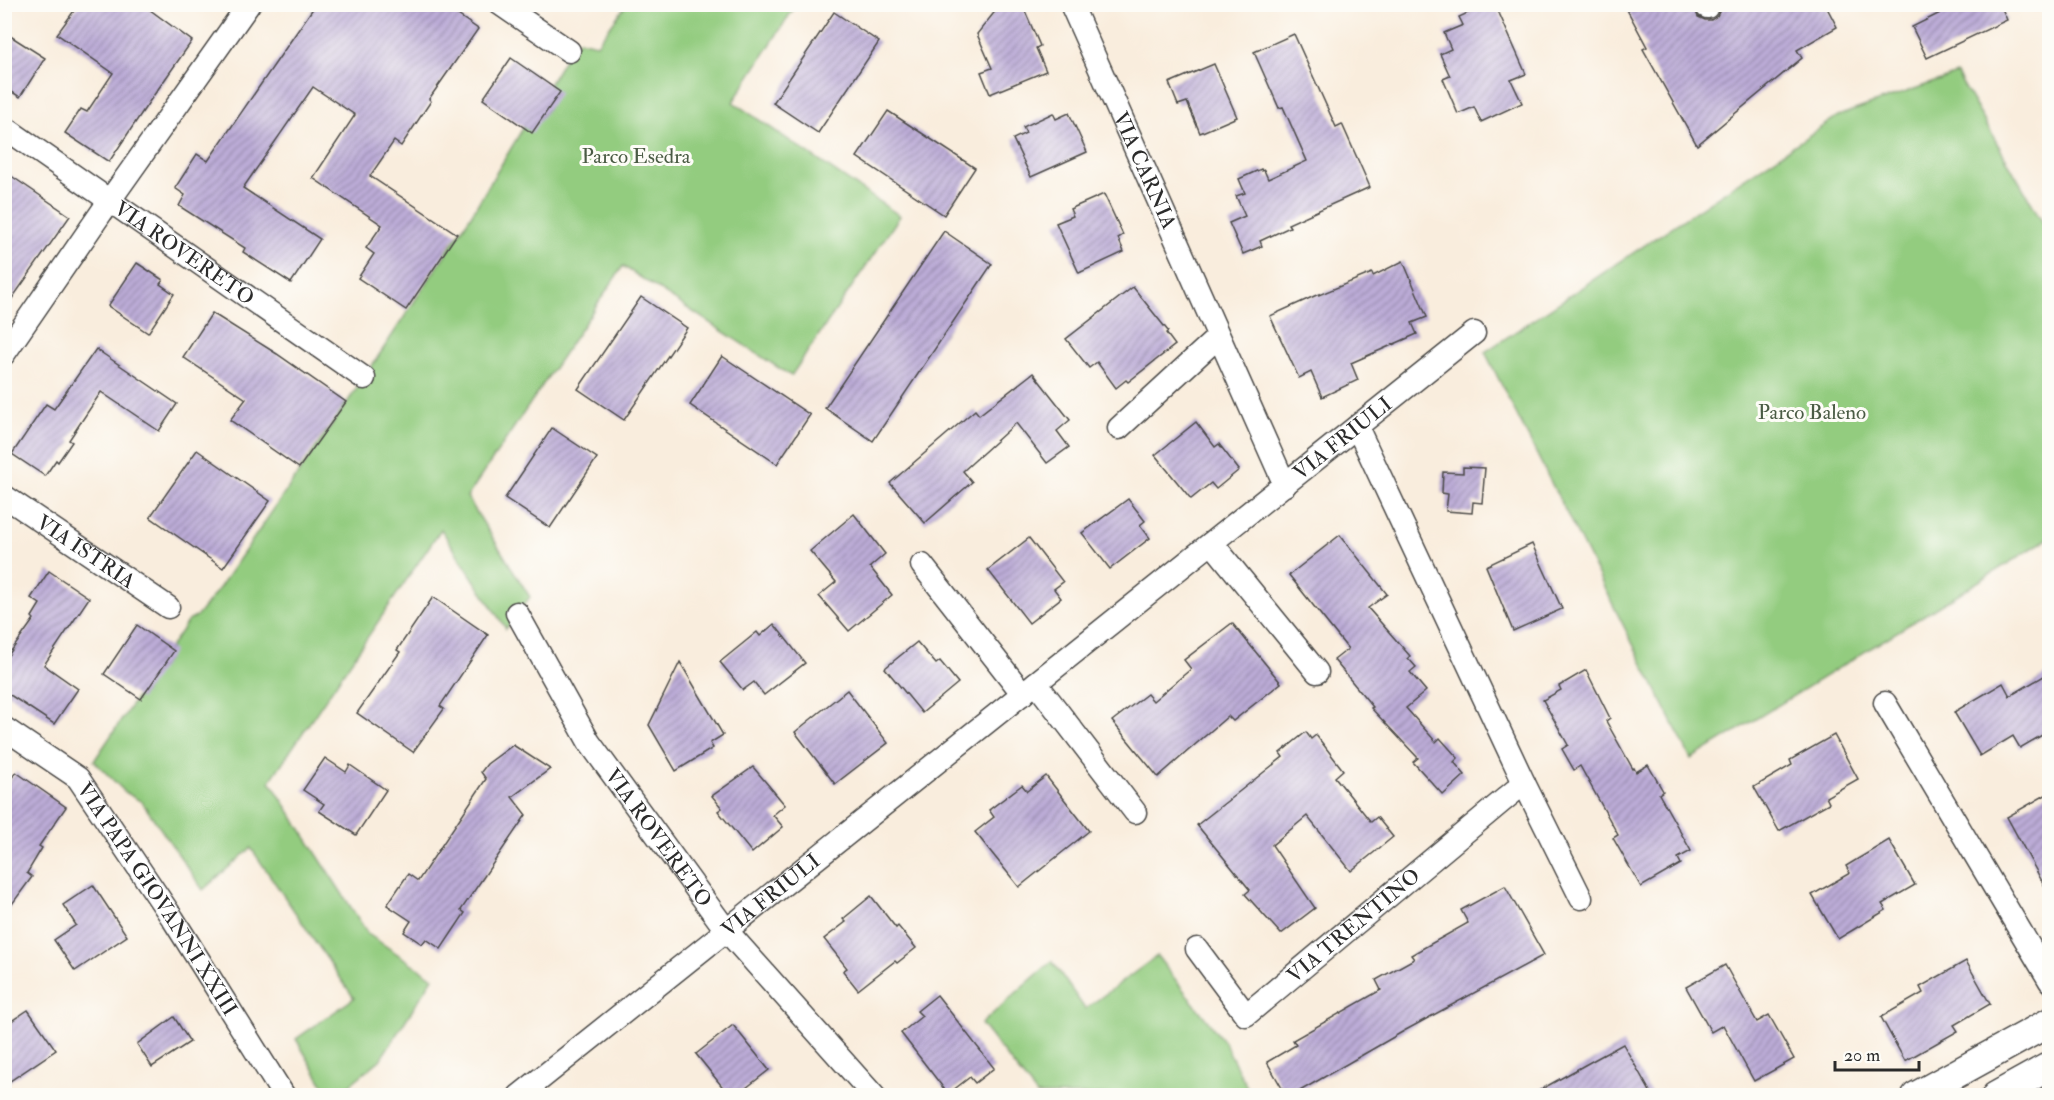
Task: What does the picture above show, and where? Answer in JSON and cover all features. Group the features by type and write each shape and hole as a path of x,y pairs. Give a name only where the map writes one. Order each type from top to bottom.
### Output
{"street":[{"path":"4,354 249,4"},
{"path":"500,4 569,51"},
{"name":"VIA CARNIA","path":"1071,4 1285,485"},
{"name":"VIA ROVERETO","path":"4,127 364,378"},
{"name":"VIA FRIULI","path":"519,1095 1474,333"},
{"path":"1119,428 1218,337"},
{"path":"1357,427 1524,783 1581,898"},
{"name":"VIA ISTRIA","path":"4,496 168,607"},
{"path":"1212,543 1317,672"},
{"path":"921,565 1136,812"},
{"name":"VIA ROVERETO","path":"517,613 588,742 726,930 874,1095"},
{"path":"1885,703 2049,981"},
{"name":"VIA PAPA GIOVANNI XXIII","path":"4,728 78,778 173,920 284,1095"},
{"name":"VIA TRENTINO","path":"1197,949 1246,1015 1524,783"},
{"path":"1916,1095 2049,1022"},
{"path":"1996,1095 2049,1066"}],"green space":[{"name":"Parco Esedra","path":"626,5 796,5 733,102 900,216 791,376 623,266 467,497 530,597 506,629 441,529 270,781 368,934 433,978 380,1060 337,1095 329,1095 296,1039 354,998 251,848 203,890 142,802 125,792 94,761 187,622 198,615 220,587 364,378 470,217 569,51 579,40 597,44"},
{"name":"Parco Baleno","path":"1957,74 2049,233 2049,538 1691,759 1485,352 1838,116"},
{"path":"1157,956 1224,1042 1251,1095 1037,1095 981,1024 1052,961 1085,1009"}],"building":[{"path":"79,4 142,4 192,41 109,162 65,133 81,109 87,112 113,73 57,34"},
{"path":"316,4 442,4 478,29 429,99 431,101 401,146 394,141 370,176 457,234 406,310 358,278 374,254 366,248 382,225 313,178 355,115 313,87 243,188 320,239 291,283 243,252 245,248 179,206 185,195 175,188 197,154 208,161"},
{"path":"1001,4 1022,4 1040,46 1036,48 1046,71 990,94 981,72 992,68 977,34"},
{"path":"1487,4 1495,4 1526,74 1511,80 1522,103 1481,122 1474,107 1458,114 1443,79 1450,76 1440,54 1451,49 1444,33 1463,25 1459,17"},
{"path":"1624,4 1693,4 1698,17 1711,20 1717,16 1720,4 1825,4 1837,27 1797,50 1802,58 1697,145 1643,49 1647,47"},
{"path":"1958,4 2000,4 2007,20 1927,58 1912,27"},
{"path":"834,12 879,42 818,133 773,103"},
{"path":"4,32 45,58 20,97 4,87"},
{"path":"1294,34 1336,127 1342,124 1370,187 1288,224 1290,227 1260,241 1262,246 1243,254 1229,223 1245,216 1236,196 1245,193 1239,179 1261,169 1264,170 1268,179 1307,161 1283,107 1279,108 1254,52"},
{"path":"511,58 560,92 532,133 483,99"},
{"path":"1214,64 1237,117 1200,133 1187,102 1178,105 1169,83"},
{"path":"888,111 975,168 944,215 857,157"},
{"path":"1053,113 1056,119 1069,113 1087,152 1031,177 1013,139 1026,133 1023,127"},
{"path":"4,171 70,216 4,310"},
{"path":"1104,194 1123,235 1118,238 1124,252 1079,273 1056,223 1073,216 1070,209"},
{"path":"944,231 992,264 873,441 825,408"},
{"path":"1403,261 1427,317 1412,323 1417,334 1351,363 1358,380 1322,397 1311,372 1299,378 1270,316 1372,273 1373,276"},
{"path":"137,263 163,280 160,284 174,294 148,333 108,306"},
{"path":"1133,287 1168,331 1166,333 1175,345 1128,382 1126,380 1116,388 1097,362 1089,368 1066,339"},
{"path":"641,297 687,328 624,420 578,389"},
{"path":"212,313 277,354 346,402 299,468 230,420 246,399 183,357"},
{"path":"96,349 177,404 159,431 101,392 69,440 72,442 45,476 12,454 46,404 54,409"},
{"path":"722,356 810,415 777,464 690,405"},
{"path":"1033,373 1070,420 1057,431 1069,447 1047,463 1016,423 963,471 972,482 925,523 890,483 975,410 979,415"},
{"path":"1196,422 1215,447 1219,444 1239,470 1216,489 1211,483 1191,499 1155,455"},
{"path":"552,428 597,458 550,528 505,498"},
{"path":"197,450 270,501 223,568 150,517"},
{"path":"1463,467 1485,468 1482,503 1473,502 1472,513 1446,511 1448,494 1442,493 1443,472 1463,473"},
{"path":"1128,499 1145,521 1140,525 1150,538 1110,569 1082,533"},
{"path":"854,514 885,554 870,567 892,595 849,631 819,596 836,582 810,551"},
{"path":"1340,535 1387,594 1368,608 1410,656 1408,658 1416,667 1410,672 1426,691 1406,708 1436,742 1440,738 1458,758 1454,762 1465,775 1443,795 1413,762 1418,758 1371,708 1373,707 1334,660 1348,649 1289,575"},
{"path":"1029,538 1063,582 1054,589 1061,598 1029,623 988,570"},
{"path":"1532,544 1562,609 1513,631 1486,566"},
{"path":"49,571 89,598 44,665 78,689 54,724 4,691 4,661 34,619 32,617 40,604 31,598"},
{"path":"433,597 488,635 440,706 444,709 413,752 357,713 400,652 397,650"},
{"path":"1232,623 1281,683 1233,721 1228,716 1158,777 1112,721 1147,694 1153,701 1191,669 1184,660"},
{"path":"774,624 805,663 764,695 754,682 743,690 720,662 757,632 760,636"},
{"path":"137,625 174,651 141,699 104,674"},
{"path":"917,642 936,664 940,661 958,683 922,713 885,668"},
{"path":"680,662 723,735 710,743 713,748 676,771 649,725"},
{"path":"1586,670 1610,718 1606,721 1633,769 1636,772 1648,765 1663,791 1659,794 1691,851 1678,858 1681,864 1641,887 1613,838 1618,835 1580,766 1574,770 1562,749 1568,745 1543,700 1561,690 1559,686"},
{"path":"2049,673 2049,731 2020,748 2013,736 1980,756 1954,712 2003,683 2010,696"},
{"path":"847,690 888,743 835,784 795,732"},
{"path":"1306,732 1311,739 1316,735 1343,770 1335,777 1371,822 1377,817 1393,837 1351,871 1307,816 1272,845 1315,908 1281,934 1245,894 1250,890 1197,825 1283,757 1280,753"},
{"path":"1834,735 1858,779 1826,797 1829,803 1779,831 1754,787 1792,765 1790,760"},
{"path":"513,745 550,769 512,797 526,815 461,910 465,913 441,949 426,939 422,944 404,932 411,921 387,905 408,874 418,881 486,779 481,772 487,764"},
{"path":"325,758 346,772 350,765 386,790 356,835 319,811 324,804 303,790"},
{"path":"753,767 785,805 773,815 783,827 752,853 718,811 722,808 712,796"},
{"path":"16,772 66,807 39,846 42,848 27,873 32,877 4,915 4,788"},
{"path":"1046,776 1089,831 1019,887 975,832 994,817 989,810 1022,785 1027,791"},
{"path":"2049,793 2049,894 2007,817"},
{"path":"1889,840 1915,885 1882,904 1886,910 1838,939 1812,895 1850,873 1846,866"},
{"path":"93,885 127,936 75,971 54,940 76,925 63,905"},
{"path":"1505,886 1544,955 1404,1031 1293,1095 1286,1095 1267,1062 1296,1045 1293,1040 1381,990 1376,980 1414,959 1411,955 1468,923 1461,910"},
{"path":"871,896 896,928 898,926 916,948 858,990 843,971 847,968 824,939 846,922 843,919"},
{"path":"1966,961 1990,1004 1954,1025 1958,1031 1905,1061 1881,1017 1923,993 1920,987"},
{"path":"1725,965 1757,1022 1769,1015 1794,1059 1754,1081 1723,1025 1711,1032 1686,987"},
{"path":"937,995 994,1068 975,1083 970,1077 948,1094 901,1033 922,1016 917,1011"},
{"path":"28,1010 56,1050 4,1085 4,1026"},
{"path":"174,1017 190,1042 152,1067 137,1044"},
{"path":"733,1025 769,1070 737,1095 729,1095 696,1054"},
{"path":"1623,1044 1652,1095 1531,1095 1592,1061"}]}
